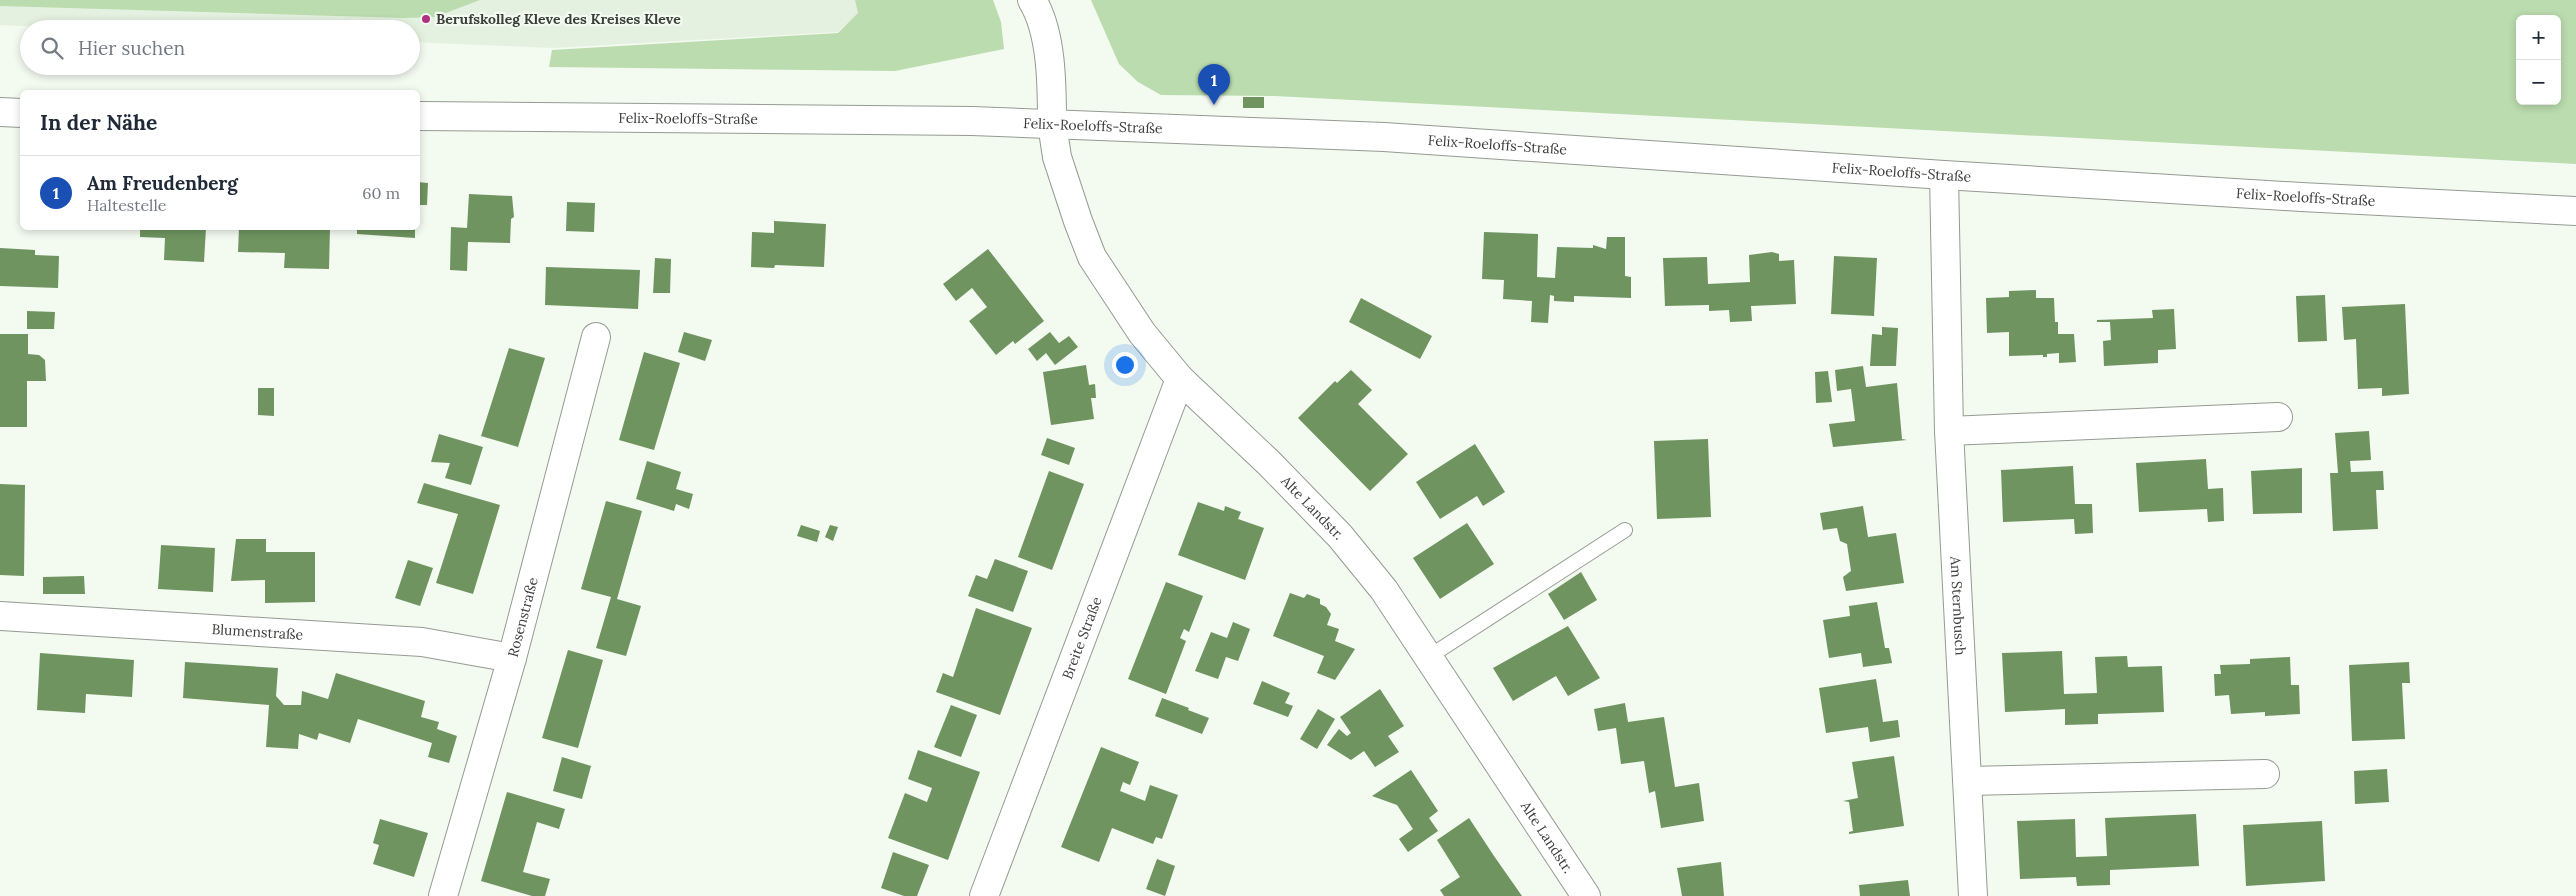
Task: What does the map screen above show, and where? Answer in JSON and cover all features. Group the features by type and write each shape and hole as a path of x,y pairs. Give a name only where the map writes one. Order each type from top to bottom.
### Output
{"street":[{"name":"Alte Landstr.","path":"1032,0 1041,15 1043,24 1050,72 1052,124 1057,157 1092,257 1142,333 1180,379 1269,463 1340,536 1384,590 1427,658 1586,896"},
{"path":"0,112 20,113"},
{"name":"Felix-Roeloffs-Straße","path":"420,116 1052,124 1384,137 1944,175 2301,197 2576,211"},
{"name":"Am Sternbusch","path":"1944,175 1949,431 1973,896"},
{"name":"Rosenstraße","path":"443,896 512,658 596,337"},
{"name":"Breite Straße","path":"984,896 1180,379"},
{"path":"1949,431 2278,417"},
{"name":"Blumenstraße","path":"0,616 422,642 512,658"},
{"path":"1968,781 2265,774"}],"lane":[{"path":"1427,658 1626,530"}],"shaded area":[{"name":"Berufskolleg Kleve des Kreises Kleve","path":"0,0 856,0 859,13 838,32 553,48 420,42 420,20 20,20 20,26 0,25"}],"green space":[{"path":"0,0 480,0 435,17 404,18 0,6"},
{"path":"855,0 993,0 1001,22 1004,49 895,71 549,67 552,50 838,33 858,13"},
{"path":"1091,0 2576,0 2576,164 1275,96 1161,95 1138,82 1119,64"}],"building":[{"path":"1243,97 1264,97 1264,108 1243,108"},
{"path":"420,182 428,183 427,205 420,205"},
{"path":"469,194 512,196 514,217 511,219 510,243 468,242 467,271 450,270 451,227 467,228"},
{"path":"567,202 595,203 594,232 566,231"},
{"path":"774,221 826,224 824,267 775,265 774,268 751,267 752,232 774,233"},
{"path":"140,230 206,230 204,262 164,260 165,238 140,237"},
{"path":"239,230 330,230 329,269 284,268 285,253 238,252"},
{"path":"357,230 415,230 415,238 357,234"},
{"path":"1484,232 1538,234 1537,277 1555,278 1557,247 1593,248 1593,245 1606,249 1607,237 1625,237 1625,276 1631,277 1631,298 1574,296 1574,302 1554,301 1554,296 1550,295 1548,323 1531,322 1532,301 1503,299 1504,280 1482,279"},
{"path":"0,248 35,250 35,255 59,256 58,288 0,286"},
{"path":"988,249 1044,321 1015,344 1013,341 996,355 969,321 987,307 972,288 956,301 943,284"},
{"path":"1772,252 1779,254 1779,261 1794,260 1796,304 1751,306 1752,321 1730,322 1729,310 1709,311 1709,305 1665,306 1663,258 1707,257 1708,284 1750,282 1749,255"},
{"path":"1834,256 1877,258 1874,316 1831,314"},
{"path":"655,258 671,259 670,293 653,293"},
{"path":"546,267 640,270 638,309 545,305"},
{"path":"2036,290 2036,298 2054,298 2055,322 2058,322 2058,334 2074,334 2076,362 2059,363 2059,353 2047,354 2047,357 2043,357 2043,355 2009,356 2009,332 1987,333 1986,298 2009,297 2009,291"},
{"path":"2325,295 2327,341 2298,342 2296,296"},
{"path":"1361,298 1432,336 1420,359 1349,322"},
{"path":"2405,304 2409,394 2382,396 2382,388 2358,389 2356,339 2344,340 2342,307"},
{"path":"2174,309 2176,349 2158,350 2158,363 2104,366 2103,341 2111,340 2110,322 2097,322 2097,320 2153,318 2152,310"},
{"path":"27,311 55,312 54,329 27,329"},
{"path":"1882,327 1898,328 1896,366 1870,366 1872,334 1882,335"},
{"path":"684,332 712,340 705,361 678,352"},
{"path":"1050,332 1059,343 1069,336 1078,347 1055,365 1046,353 1037,361 1028,349"},
{"path":"0,334 28,334 28,354 39,355 45,360 46,381 27,381 27,427 0,427"},
{"path":"509,348 545,358 518,447 481,436"},
{"path":"644,352 680,363 654,450 619,440"},
{"path":"1086,365 1089,385 1095,384 1096,398 1091,398 1094,419 1051,425 1043,372"},
{"path":"1863,366 1866,387 1897,383 1902,439 1907,440 1833,447 1829,424 1855,421 1851,389 1837,391 1835,370"},
{"path":"1351,370 1372,390 1358,404 1408,454 1370,491 1298,418 1335,381 1337,383"},
{"path":"1828,371 1832,402 1816,403 1815,372"},
{"path":"258,388 274,388 274,416 258,415"},
{"path":"2369,431 2371,460 2350,461 2351,472 2383,471 2384,490 2376,490 2378,529 2333,531 2330,473 2338,473 2335,433"},
{"path":"439,434 483,447 471,485 445,478 450,463 431,462"},
{"path":"1047,438 1075,448 1069,465 1041,455"},
{"path":"1708,439 1711,517 1657,519 1654,441"},
{"path":"1475,444 1505,492 1483,506 1477,496 1440,519 1416,482"},
{"path":"2206,459 2208,489 2223,488 2224,521 2208,522 2207,509 2139,512 2136,463"},
{"path":"647,461 681,472 676,489 693,494 689,509 676,504 674,511 636,499"},
{"path":"2073,466 2075,504 2092,504 2093,533 2075,534 2074,519 2003,522 2001,470"},
{"path":"2302,468 2302,513 2253,514 2251,471"},
{"path":"1049,471 1084,484 1052,570 1018,557"},
{"path":"424,483 500,505 473,594 436,583 458,514 417,503"},
{"path":"0,484 25,485 24,576 0,575"},
{"path":"606,501 642,511 617,599 641,606 626,656 596,648 611,597 581,589"},
{"path":"1198,502 1224,511 1225,506 1241,512 1238,519 1264,528 1245,580 1178,555"},
{"path":"1863,506 1868,537 1896,533 1904,583 1846,591 1843,577 1851,571 1847,544 1840,541 1837,528 1823,530 1820,513"},
{"path":"1467,523 1494,564 1440,599 1413,558"},
{"path":"801,525 820,531 817,542 797,536"},
{"path":"830,525 838,527 833,541 825,537"},
{"path":"236,539 266,539 266,552 315,552 315,602 265,603 265,580 231,581"},
{"path":"161,545 215,548 213,592 158,589"},
{"path":"995,559 1028,571 1013,612 968,596 976,575 987,579"},
{"path":"408,560 433,568 420,606 395,598"},
{"path":"1581,572 1597,600 1564,620 1548,594"},
{"path":"84,576 85,594 43,594 43,577"},
{"path":"1166,582 1203,596 1189,632 1184,629 1180,638 1186,641 1166,694 1128,679"},
{"path":"1290,593 1304,598 1307,594 1320,599 1320,604 1326,607 1331,614 1327,625 1339,629 1335,641 1355,649 1335,680 1317,673 1324,656 1273,636"},
{"path":"1877,602 1885,648 1889,648 1892,663 1863,667 1861,653 1829,658 1823,620 1850,616 1849,606"},
{"path":"976,608 1032,628 1000,715 936,692 943,673 953,677"},
{"path":"1233,622 1250,629 1238,661 1226,657 1218,679 1195,671 1211,632 1227,638"},
{"path":"1568,626 1600,678 1568,696 1556,676 1513,701 1493,668"},
{"path":"568,650 603,660 578,748 542,738"},
{"path":"2062,651 2064,694 2097,693 2095,657 2127,656 2128,667 2162,666 2164,712 2098,714 2098,724 2065,725 2065,709 2005,712 2002,653"},
{"path":"40,653 134,660 132,697 86,694 85,713 37,710"},
{"path":"2290,657 2291,685 2299,685 2300,714 2265,716 2265,712 2231,714 2229,695 2215,696 2214,674 2221,674 2220,665 2250,664 2250,659"},
{"path":"185,662 278,668 276,696 284,705 301,705 302,691 328,699 336,673 425,701 421,717 439,722 437,729 457,736 449,763 428,757 432,743 358,719 350,743 319,733 317,740 299,734 298,749 266,747 269,705 183,698"},
{"path":"2409,662 2410,683 2402,683 2405,739 2352,741 2349,665"},
{"path":"1876,679 1883,722 1898,720 1900,737 1870,742 1868,727 1826,733 1819,688"},
{"path":"1262,681 1290,693 1285,703 1293,706 1288,717 1253,704"},
{"path":"1380,689 1404,726 1388,736 1399,752 1375,767 1364,751 1351,760 1327,745 1339,729 1347,736 1351,733 1340,717"},
{"path":"1162,698 1209,718 1202,734 1155,716"},
{"path":"1625,703 1628,722 1664,717 1675,787 1699,783 1704,821 1661,828 1655,791 1649,793 1644,761 1621,764 1616,728 1598,731 1594,709"},
{"path":"951,705 977,715 961,757 934,747"},
{"path":"1318,709 1335,719 1317,749 1300,739"},
{"path":"1101,747 1139,762 1130,785 1123,782 1120,791 1145,801 1150,785 1178,795 1162,839 1156,837 1153,844 1112,828 1099,862 1061,847"},
{"path":"918,750 980,772 948,860 888,838 905,793 927,802 932,788 908,779"},
{"path":"1894,756 1904,826 1849,834 1849,832 1853,831 1849,802 1843,801 1858,798 1852,762"},
{"path":"562,757 591,766 582,799 553,791"},
{"path":"2387,769 2389,802 2355,804 2354,771"},
{"path":"1411,770 1438,811 1429,818 1438,831 1408,852 1399,839 1413,829 1397,805 1372,796"},
{"path":"507,792 565,809 559,829 537,822 523,872 550,879 545,896 532,896 481,881"},
{"path":"2196,814 2199,866 2110,870 2110,885 2077,886 2076,877 2020,879 2017,821 2075,819 2076,857 2107,856 2105,818"},
{"path":"1469,818 1522,896 1444,896 1440,890 1460,877 1437,840"},
{"path":"380,819 428,833 414,877 373,864 379,845 373,843"},
{"path":"2322,821 2325,881 2246,886 2243,825"},
{"path":"893,852 929,865 917,896 904,896 881,888"},
{"path":"1157,859 1175,866 1165,896 1146,889"},
{"path":"1721,862 1724,896 1682,896 1677,868"},
{"path":"1908,880 1910,896 1860,896 1859,885"}],"place":[{"name":"Berufskolleg Kleve des Kreises Kleve","path":"426,19"},
{"name":"Am Freudenberg","path":"1214,105"}]}
